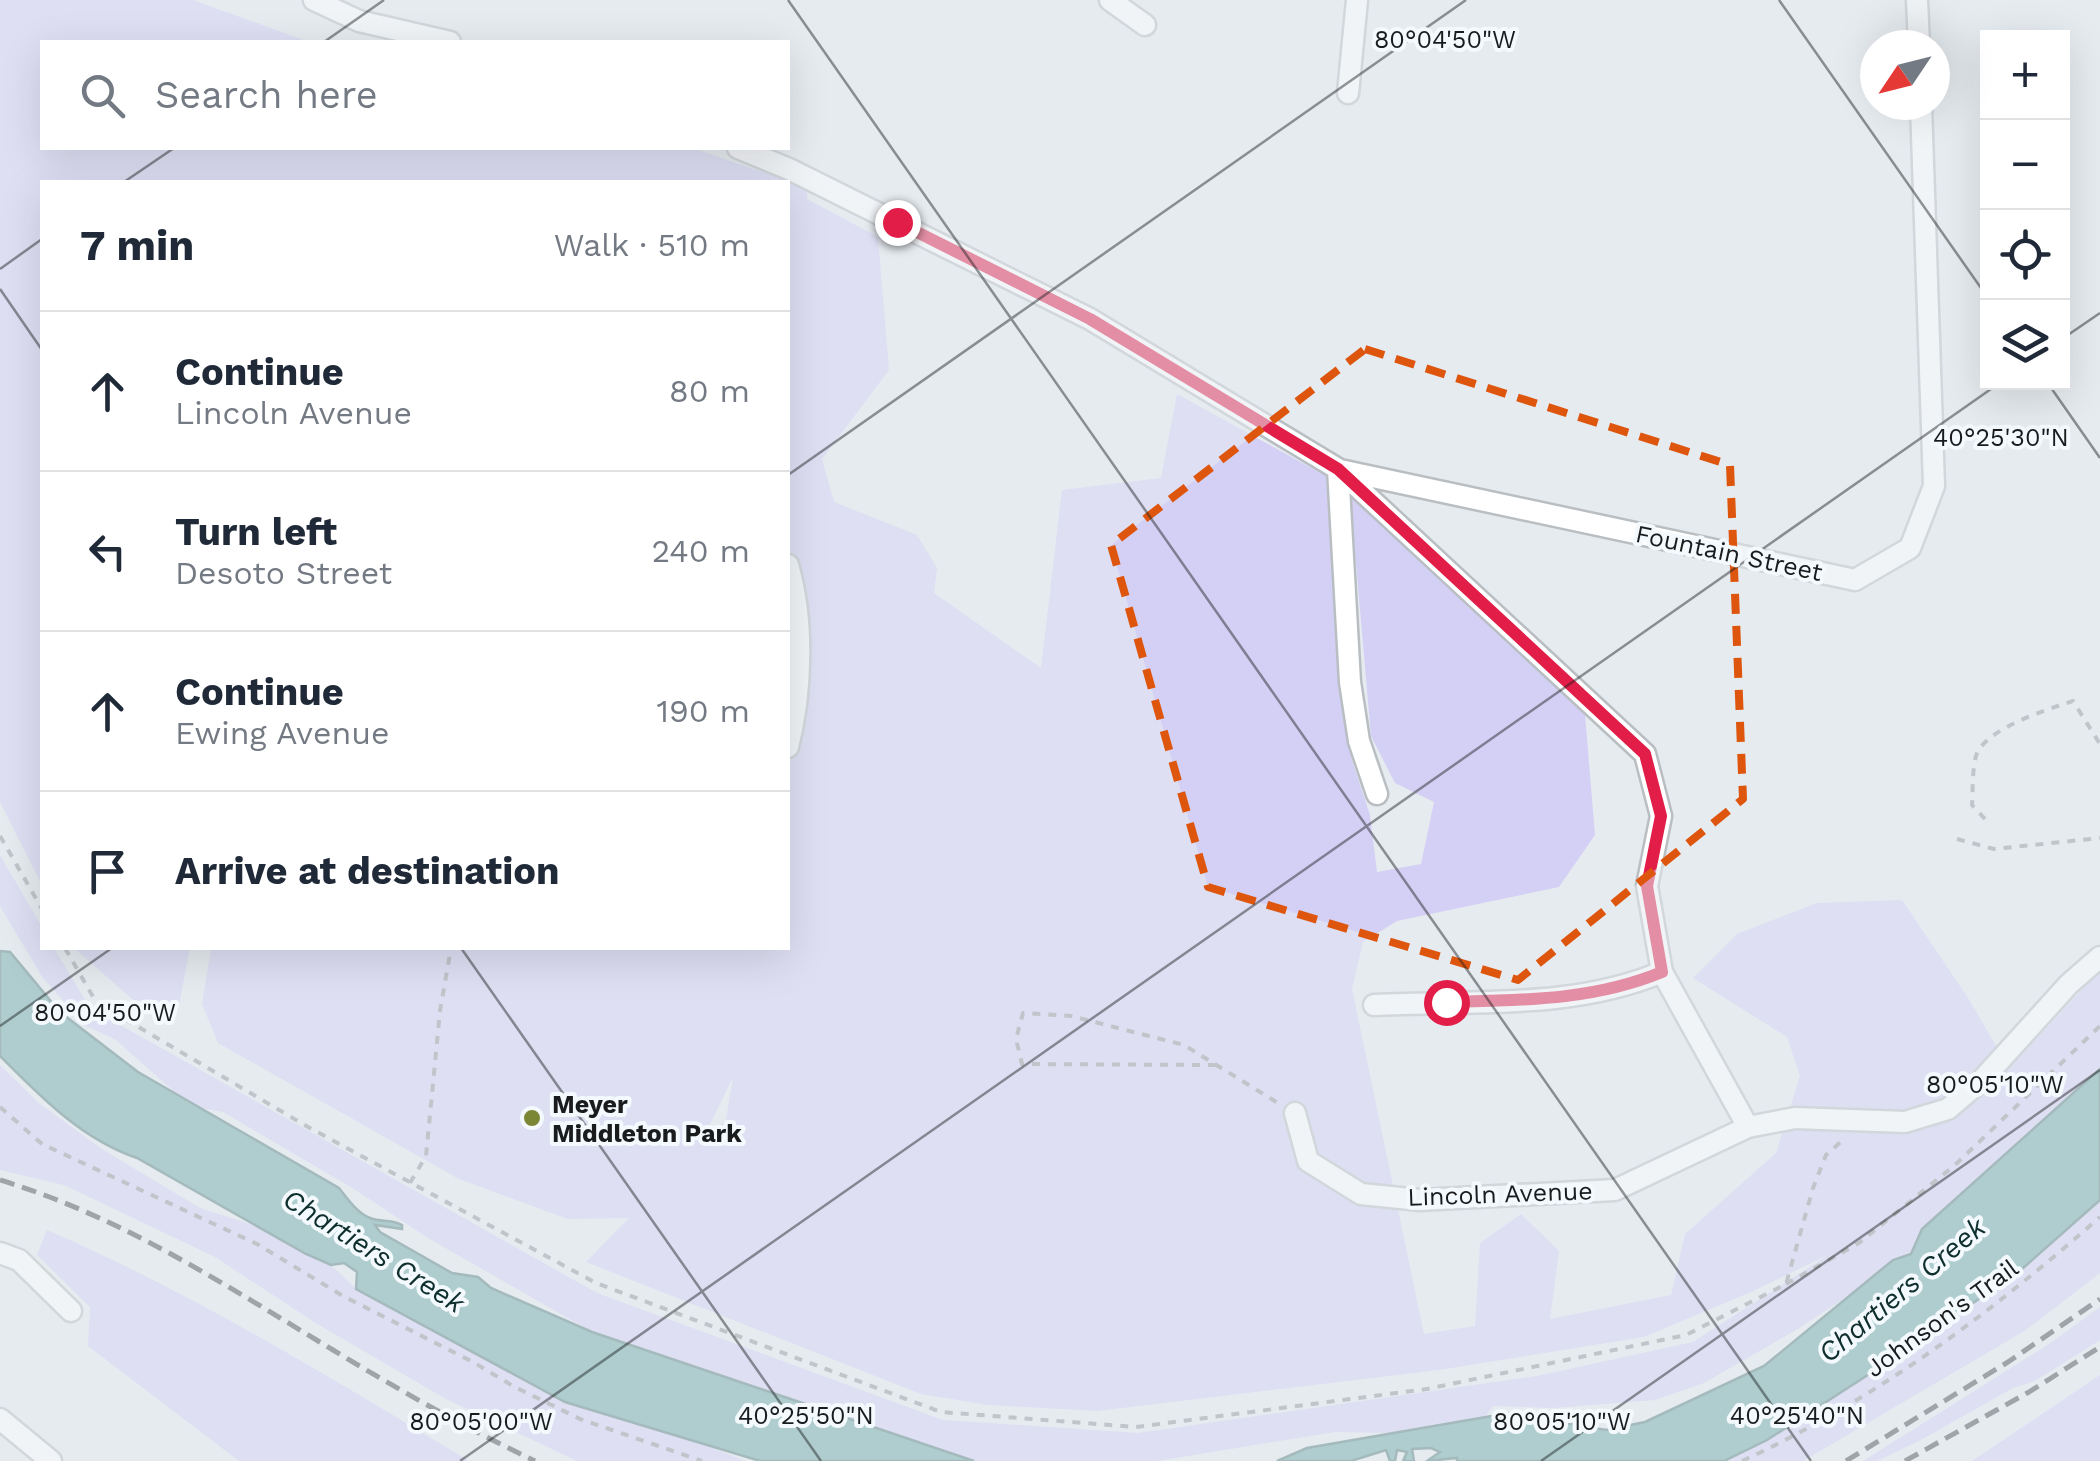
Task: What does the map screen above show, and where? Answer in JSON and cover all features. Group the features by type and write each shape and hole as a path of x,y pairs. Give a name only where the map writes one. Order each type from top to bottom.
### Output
{"street":[{"path":"314,0 359,21 441,40"},
{"path":"1110,0 1145,25"},
{"path":"1348,93 1356,0"},
{"path":"1917,0 1918,30"},
{"name":"Fountain Street","path":"1338,469 1854,580 1910,548 1934,486 1922,120"},
{"path":"741,150 783,176 1090,319 1338,469 1645,754 1661,816 1647,886 1662,972 1748,1128"},
{"path":"1338,469 1350,682 1359,740 1377,794"},
{"path":"790,592 797,687 790,734"},
{"name":"Lincoln Avenue","path":"1295,1113 1308,1161 1361,1194 1420,1200 1615,1190 1748,1128 1795,1118 1905,1122 1948,1109 1982,1080 2069,984 2100,957"},
{"path":"1374,1005 1564,998 1630,985 1662,972"},
{"path":"0,1253 18,1260 71,1311"},
{"path":"0,1419 51,1461"}],"path":[{"path":"1985,819 1972,805 1977,753 1988,740 2029,716 2073,701 2100,744"},
{"path":"0,836 40,905"},
{"path":"1957,839 1994,849 2100,838"},
{"path":"66,950 96,1002 308,1127 596,1283 941,1412 1136,1426 1427,1388 1686,1335 1860,1244 1956,1164 2100,1026"},
{"path":"410,1182 426,1156 440,1011 451,950"},
{"path":"1216,1065 1022,1064 1016,1039 1023,1013 1071,1016 1184,1046 1216,1065 1295,1113"},
{"path":"0,1107 42,1144 257,1244 343,1296 512,1386 580,1419 702,1461"},
{"path":"1786,1284 1812,1188 1826,1155 1864,1122"},
{"name":"Johnson's Trail","path":"1742,1461 1840,1411 1916,1363 1980,1318 2100,1217"}],"highlighted area":[{"path":"1365,349 1730,465 1743,799 1518,980 1208,887 1111,545"}],"shaded area":[{"path":"0,0 193,0 303,40 40,40 40,150 698,150 786,180 40,180 40,881 0,802"},
{"path":"790,181 807,187 807,199 878,237 889,370 822,459 834,502 917,535 937,568 934,593 1041,668 1062,490 1161,478 1177,394 1326,476 1339,668 1352,760 1370,815 1377,872 1421,864 1434,802 1395,783 1371,736 1350,495 1585,714 1595,835 1559,887 1397,921 1363,942 1352,989 1424,1334 1475,1326 1480,1243 1521,1214 1559,1251 1550,1319 1671,1295 1685,1234 1776,1153 1800,1076 1787,1037 1693,978 1737,934 1817,903 1902,900 1968,998 2009,1068 2100,970 2100,1069 1922,1229 1911,1254 1893,1260 1863,1286 1796,1330 1704,1383 1655,1400 1553,1408 1493,1406 1485,1417 1392,1433 1335,1432 1157,1461 974,1461 592,1332 428,1238 223,1112 200,1108 179,1096 116,1040 86,1026 43,978 0,906 0,855 40,924 40,950 55,950 90,1008 597,1293 943,1420 1138,1433 1537,1376 1693,1342 1830,1254 1644,1337 1439,1370 1097,1411 988,1405 921,1394 586,1262 629,1218 568,1219 459,1179 218,1043 202,1004 211,950 790,950","holes":["733,1077 726,1120 701,1144"]},
{"path":"76,950 190,950 179,1006 140,1006"},
{"path":"0,1065 40,1104 102,1149 200,1208 250,1224 331,1265 356,1289 565,1402 700,1443 745,1461 577,1461 446,1399 314,1322 215,1257 64,1185 0,1170"},
{"path":"2100,1200 2100,1273 2026,1330 1803,1461 1724,1461 1768,1440 1891,1360 2022,1269"},
{"path":"47,1230 209,1309 469,1461 239,1461 88,1346 90,1307 37,1255"},
{"path":"2100,1307 2100,1340 2035,1381 2013,1388 1919,1441 1877,1461 1863,1461 2049,1344"},
{"path":"2100,1375 2100,1461 1972,1461"}],"water":[{"name":"Chartiers Creek","path":"0,951 10,952 60,1012 138,1072 339,1188 365,1216 402,1225 402,1229 375,1225 380,1232 452,1273 478,1277 491,1288 592,1332 974,1461 760,1461 565,1402 356,1289 357,1272 344,1263 331,1265 306,1254 98,1140 62,1115 0,1056"},
{"name":"Chartiers Creek","path":"2100,1069 2100,1200 2022,1269 1891,1360 1767,1440 1724,1461 1457,1458 1427,1461 1440,1452 1431,1448 1412,1449 1414,1461 1403,1461 1407,1452 1397,1450 1395,1461 1390,1461 1386,1450 1351,1461 1277,1461 1307,1448 1509,1413 1606,1430 1645,1422 1764,1366 1893,1260 1911,1254 1922,1229"}],"railway":[{"path":"0,1180 88,1213 172,1254 408,1394 535,1461"},
{"path":"1846,1461 2008,1362 2100,1299"},
{"path":"1905,1461 2029,1392 2100,1347"}],"place":[{"name":"Meyer Middleton Park","path":"532,1118"}],"route":[{"path":"897,222 1090,319 1338,469 1645,754 1661,816 1647,886 1662,972 1630,985 1564,998 1446,1002"}]}
